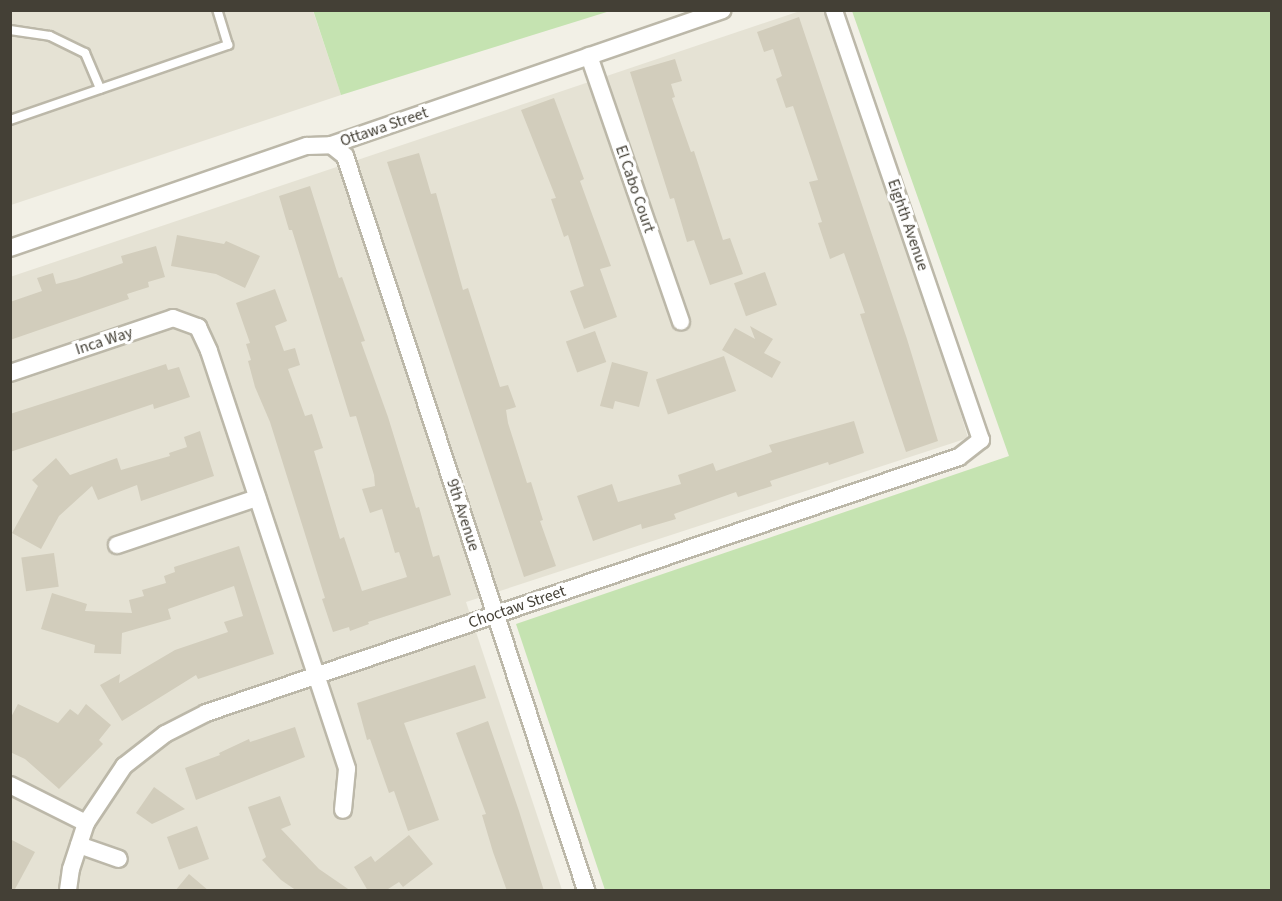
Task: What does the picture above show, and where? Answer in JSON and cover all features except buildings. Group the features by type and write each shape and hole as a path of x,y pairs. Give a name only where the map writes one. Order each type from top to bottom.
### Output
{"street":[{"name":"Ottawa Street","path":"10,248 307,146 331,145 722,10"},
{"name":"Eighth Avenue","path":"834,10 981,440"},
{"name":"El Cabo Court","path":"589,56 681,322"},
{"name":"9th Avenue","path":"331,145 345,156 586,891"},
{"name":"Inca Way","path":"10,373 173,318 198,327 209,351 257,498"},
{"name":"Choctaw Street","path":"68,891 71,869 86,822 124,766 165,734 206,713 959,457 981,440"},
{"path":"117,545 257,498 347,769 343,810"},
{"path":"10,786 86,822"},
{"path":"79,845 119,859"}],"lane":[{"path":"10,120 228,45 217,10"},
{"path":"10,30 50,36 85,53 100,90"}],"shaded area":[{"path":"10,11 313,11 341,95 11,205"},
{"path":"800,11 840,11 968,438 466,602 562,890 11,890 10,277"}],"green space":[{"path":"313,10 610,10 610,11 341,95"},
{"path":"852,11 1271,11 1271,890 605,890 516,624 1009,456"}]}
